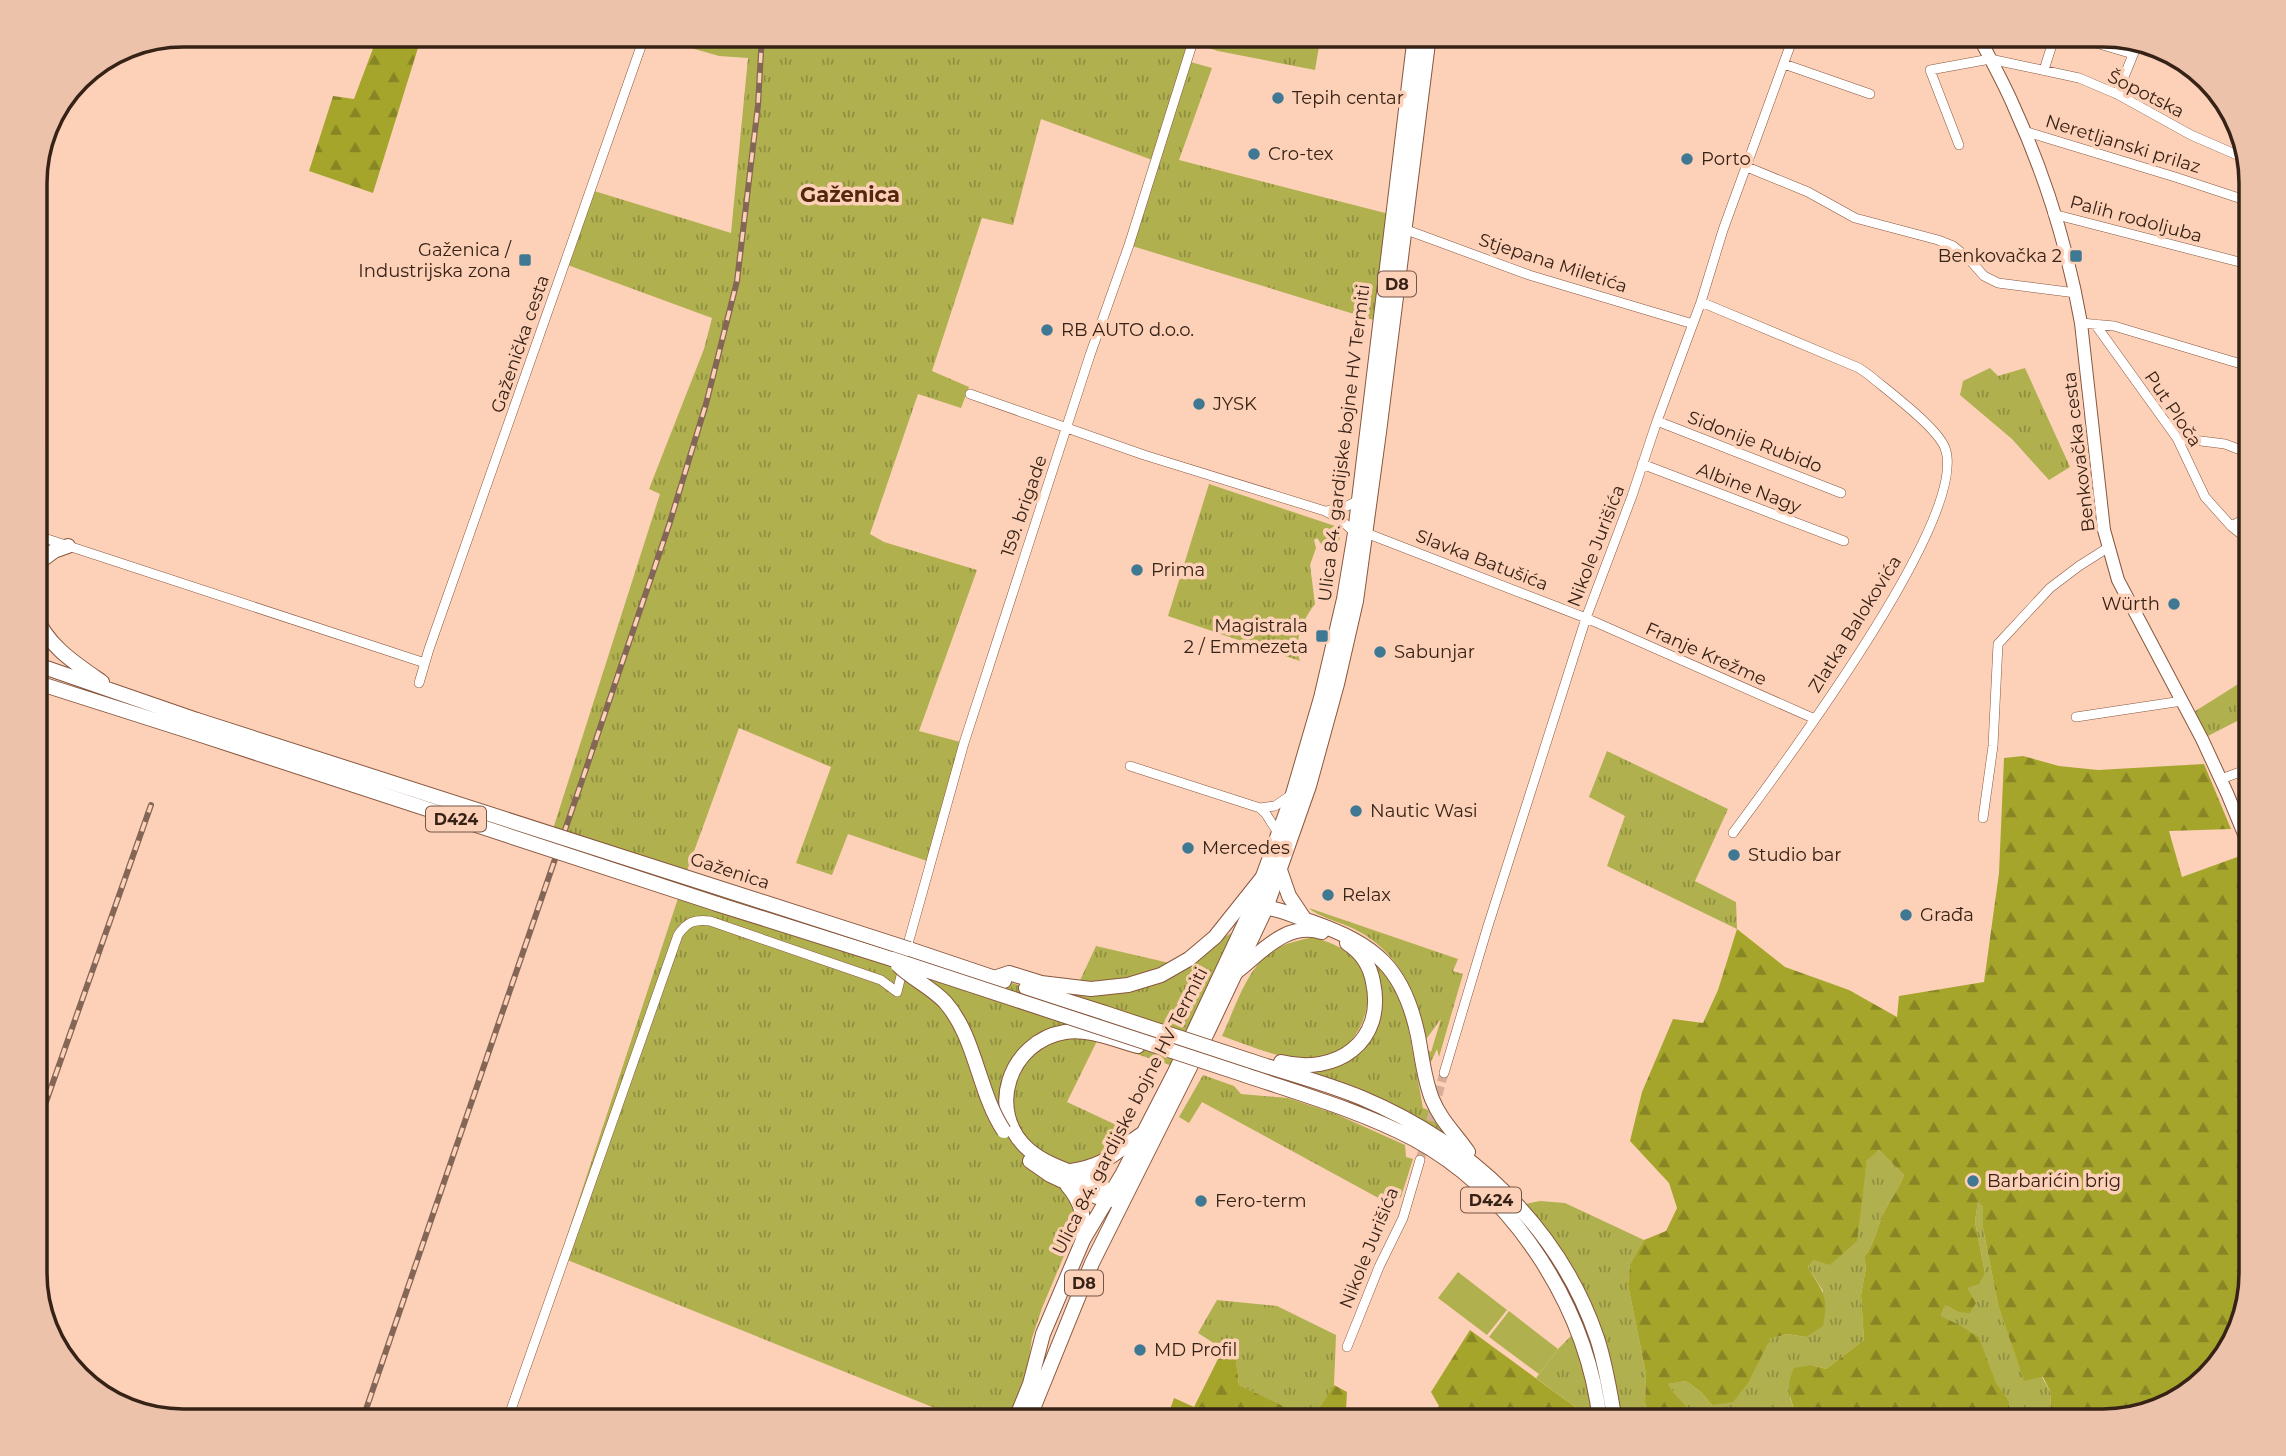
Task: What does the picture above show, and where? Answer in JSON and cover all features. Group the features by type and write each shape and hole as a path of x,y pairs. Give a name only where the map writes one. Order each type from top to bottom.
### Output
{"main road":[{"name":"Ulica 84. gardijske bojne HV Termiti","path":"1033,1409 1142,1133 1175,1072 1250,912 1293,794 1321,698 1360,533 1357,501 1368,431 1414,47"},
{"name":"Ulica 84. gardijske bojne HV Termiti","path":"1021,1409 1043,1334 1083,1240 1115,1200 1207,1033 1266,908 1309,786 1337,684 1356,600 1360,533 1427,47"},
{"name":"Benkovačka cesta","path":"1984,47 2041,172 2076,293 2105,530 2118,580 2221,779 2239,822"},
{"path":"48,555 68,546"},
{"path":"48,636 65,656 115,692"},
{"name":"D424","path":"48,669 115,692 196,727"},
{"name":"D424","path":"48,686 196,727"},
{"name":"Gaženica","path":"196,727 717,904 1153,1045 1248,1068"},
{"name":"Gaženica","path":"196,727 994,978 1248,1068"},
{"path":"1280,870 1289,896 1305,920"},
{"path":"994,978 1009,974 1041,983 1091,989 1128,985 1145,980 1178,965 1215,937 1262,878"},
{"path":"1250,912 1266,908 1357,940 1395,975 1408,999 1433,1101 1445,1125 1462,1143 1476,1165"},
{"path":"1236,972 1273,941 1290,933 1318,930 1350,944 1363,957 1371,972 1375,990 1374,1019 1368,1032 1351,1051 1311,1066 1298,1066 1263,1057 1248,1068"},
{"path":"892,959 945,1002 955,1017 964,1032 990,1109 1007,1129 1019,1151 1038,1167 1096,1182 1115,1200"},
{"path":"1007,1129 1005,1090 1019,1060 1043,1039 1075,1031 1140,1047 1153,1045"},
{"name":"D424","path":"1248,1068 1361,1098 1415,1124 1455,1148 1476,1165 1527,1216 1563,1266 1596,1337 1608,1375 1613,1409"},
{"name":"D424","path":"1248,1068 1414,1139 1452,1164 1479,1187 1515,1225 1567,1306 1579,1332 1593,1380 1598,1409"},
{"path":"1067,1176 1109,1160 1142,1133"},
{"path":"1067,1176 1082,1209 1083,1240"}],"street":[{"name":"Gaženička cesta","path":"419,683 641,47"},
{"name":"159. brigade","path":"511,1409 678,935 685,925 697,919 710,920 881,980 897,992 908,939 957,766 1129,245 1191,47"},
{"name":"Nikole Jurišića","path":"1444,1073 1586,618 1790,47"},
{"path":"2044,70 2051,47"},
{"path":"2117,94 2134,51"},
{"path":"1959,145 1930,70 1990,59"},
{"name":"Šopotska","path":"1990,59 2079,78 2117,94 2191,135 2235,154"},
{"path":"1784,64 1870,94"},
{"name":"Neretljanski prilaz","path":"2024,131 2239,198"},
{"path":"1747,167 1808,192 1855,218 1953,246 1984,276 1998,284 2076,293"},
{"name":"Palih rodoljuba","path":"2053,214 2239,262"},
{"name":"Stjepana Miletića","path":"1404,229 1529,275 1693,324"},
{"name":"Zlatka Balokovića","path":"1700,302 1858,368 1939,436 1946,450 1948,467 1943,492 1917,555 1878,625 1733,834"},
{"path":"2081,323 2113,326 2239,363"},
{"name":"Put Ploča","path":"2095,324 2177,438 2206,497 2239,532"},
{"name":"Slavka Batušića","path":"970,394 1144,454 1325,511 1360,533 1586,618"},
{"name":"Sidonije Rubido","path":"1657,421 1841,493"},
{"path":"2177,438 2225,444 2239,449"},
{"name":"Albine Nagy","path":"1642,464 1844,541"},
{"path":"1325,511 1341,509 1357,501"},
{"path":"2231,526 2239,522"},
{"path":"48,539 425,663"},
{"path":"1983,818 1993,746 1998,644 2050,588 2109,547"},
{"name":"Franje Krežme","path":"1586,618 1815,719"},
{"path":"2076,717 2182,701"},
{"path":"1130,766 1260,808 1275,806 1293,794"},
{"path":"2221,779 2239,772"},
{"path":"1260,808 1278,833"},
{"name":"Nikole Jurišića","path":"1347,1347 1403,1217 1420,1160"}],"green space":[{"path":"374,47 418,47 373,193 309,171 333,96 354,99"},
{"path":"688,47 1192,47 1187,61 1212,68 1179,160 1393,215 1380,322 1129,245 1155,161 1041,119 1013,225 982,218 932,371 969,387 961,408 918,394 870,534 884,542 977,570 919,731 964,743 930,862 848,834 832,875 796,863 831,767 739,728 685,876 1070,1002 1096,946 1178,965 1243,927 1182,1069 1097,1041 1067,1102 1125,1129 1075,1211 1076,1227 1042,1308 1032,1338 1027,1371 1013,1409 937,1409 560,1257 685,877 553,829 660,494 649,489 704,349 712,318 565,264 591,190 731,233 748,58 719,56"},
{"path":"1206,47 1319,47 1315,70"},
{"path":"1990,368 1998,376 2025,368 2070,467 2049,480 2012,439 1960,395 1963,381"},
{"path":"1209,484 1338,527 1341,535 1338,544 1322,545 1317,538 1314,540 1316,548 1310,565 1315,604 1300,631 1300,661 1168,616"},
{"path":"2239,684 2239,720 2202,739 2189,715"},
{"path":"1607,751 1728,809 1695,881 1736,902 1737,929 1607,866 1625,816 1589,797"},
{"path":"2023,756 2059,766 2098,770 2204,764 2231,829 2169,831 2182,877 2239,856 2239,1273 2234,1308 2225,1333 2199,1369 2171,1391 2155,1398 2120,1408 2050,1409 2051,1393 2043,1377 2024,1381 1998,1305 1983,1228 1983,1207 1978,1201 1975,1222 1985,1273 1979,1284 1967,1288 1976,1303 1970,1313 1958,1312 1945,1305 1941,1316 1979,1338 1996,1383 2009,1401 2010,1409 1794,1409 1789,1387 1794,1368 1812,1365 1826,1369 1864,1340 1861,1295 1866,1267 1864,1257 1904,1175 1879,1150 1867,1160 1857,1241 1830,1265 1814,1260 1808,1267 1825,1301 1823,1326 1806,1337 1787,1334 1770,1339 1748,1383 1733,1402 1712,1405 1686,1381 1668,1384 1688,1409 1647,1409 1646,1374 1628,1285 1630,1264 1644,1240 1666,1231 1677,1208 1669,1183 1630,1141 1642,1092 1673,1019 1703,1023 1718,990 1737,929 1785,967 1849,990 1897,1017 1899,996 1984,982 1999,873 2004,758"},
{"path":"1309,908 1458,959 1453,971 1463,974 1439,1057 1437,1049 1429,1066 1426,1049 1431,1052 1441,1019 1424,1042 1411,990 1393,960 1368,937"},
{"path":"1314,937 1339,947 1352,956 1362,969 1367,984 1368,1000 1364,1016 1358,1031 1348,1044 1335,1053 1308,1059 1270,1053 1222,1036 1248,979 1263,959 1282,946"},
{"path":"1365,953 1392,982 1400,998 1407,1021 1423,1108 1428,1110 1447,1136 1383,1100 1314,1073 1341,1064 1380,1014 1382,996 1379,982"},
{"path":"1203,1075 1234,1086 1241,1094 1288,1098 1336,1114 1405,1145 1406,1157 1413,1159 1401,1197 1389,1204 1202,1102 1189,1123 1179,1117"},
{"path":"1879,1150 1904,1175 1864,1257 1866,1267 1861,1295 1864,1340 1826,1369 1812,1365 1790,1398 1794,1409 1687,1409 1667,1384 1686,1381 1712,1405 1761,1354 1770,1339 1787,1334 1806,1337 1823,1291 1808,1267 1860,1207 1867,1159"},
{"path":"1978,1200 1983,1207 1983,1228 1998,1305 2024,1380 2042,1377 2051,1393 2050,1409 2010,1409 2009,1401 1941,1316 1945,1305 1958,1312 1967,1287 1985,1273 1975,1222"},
{"path":"1540,1201 1565,1203 1644,1240 1630,1264 1628,1285 1646,1374 1647,1409 1578,1409 1536,1378 1558,1349 1583,1324 1540,1244 1510,1207"},
{"path":"1458,1272 1507,1310 1487,1335 1438,1298"},
{"path":"1217,1300 1277,1306 1336,1335 1334,1385 1319,1409 1288,1409 1239,1385 1235,1353 1223,1349 1198,1333"},
{"path":"1509,1311 1558,1349 1539,1374 1489,1337"},
{"path":"1470,1330 1578,1409 1436,1409 1439,1406 1431,1392"},
{"path":"1223,1349 1235,1352 1239,1385 1289,1409 1170,1409 1174,1398 1194,1407"},
{"path":"1334,1385 1347,1392 1346,1409 1319,1409"}],"tunnel":[{"path":"1420,1160 1444,1073"}],"railway":[{"path":"366,1409 669,525 706,404 737,281 758,105 761,47"},
{"path":"48,1096 151,805"}],"place":[{"name":"Tepih centar","path":"1278,98"},
{"name":"Cro-tex","path":"1254,154"},
{"name":"Porto","path":"1687,159"},
{"name":"Benkovačka 2","path":"2076,256"},
{"name":"Gaženica / Industrijska zona","path":"525,260"},
{"name":"RB AUTO d.o.o.","path":"1047,330"},
{"name":"JYSK","path":"1199,404"},
{"name":"Prima","path":"1137,570"},
{"name":"Würth","path":"2174,604"},
{"name":"Magistrala 2 / Emmezeta","path":"1322,636"},
{"name":"Sabunjar","path":"1380,652"},
{"name":"Nautic Wasi","path":"1356,811"},
{"name":"Mercedes","path":"1188,848"},
{"name":"Studio bar","path":"1734,855"},
{"name":"Relax","path":"1328,895"},
{"name":"Građa","path":"1906,915"},
{"name":"Barbarićin brig","path":"1973,1181"},
{"name":"Fero-term","path":"1201,1201"},
{"name":"MD Profil","path":"1140,1350"}],"district":[{"name":"Gaženica","path":"850,195"}]}
